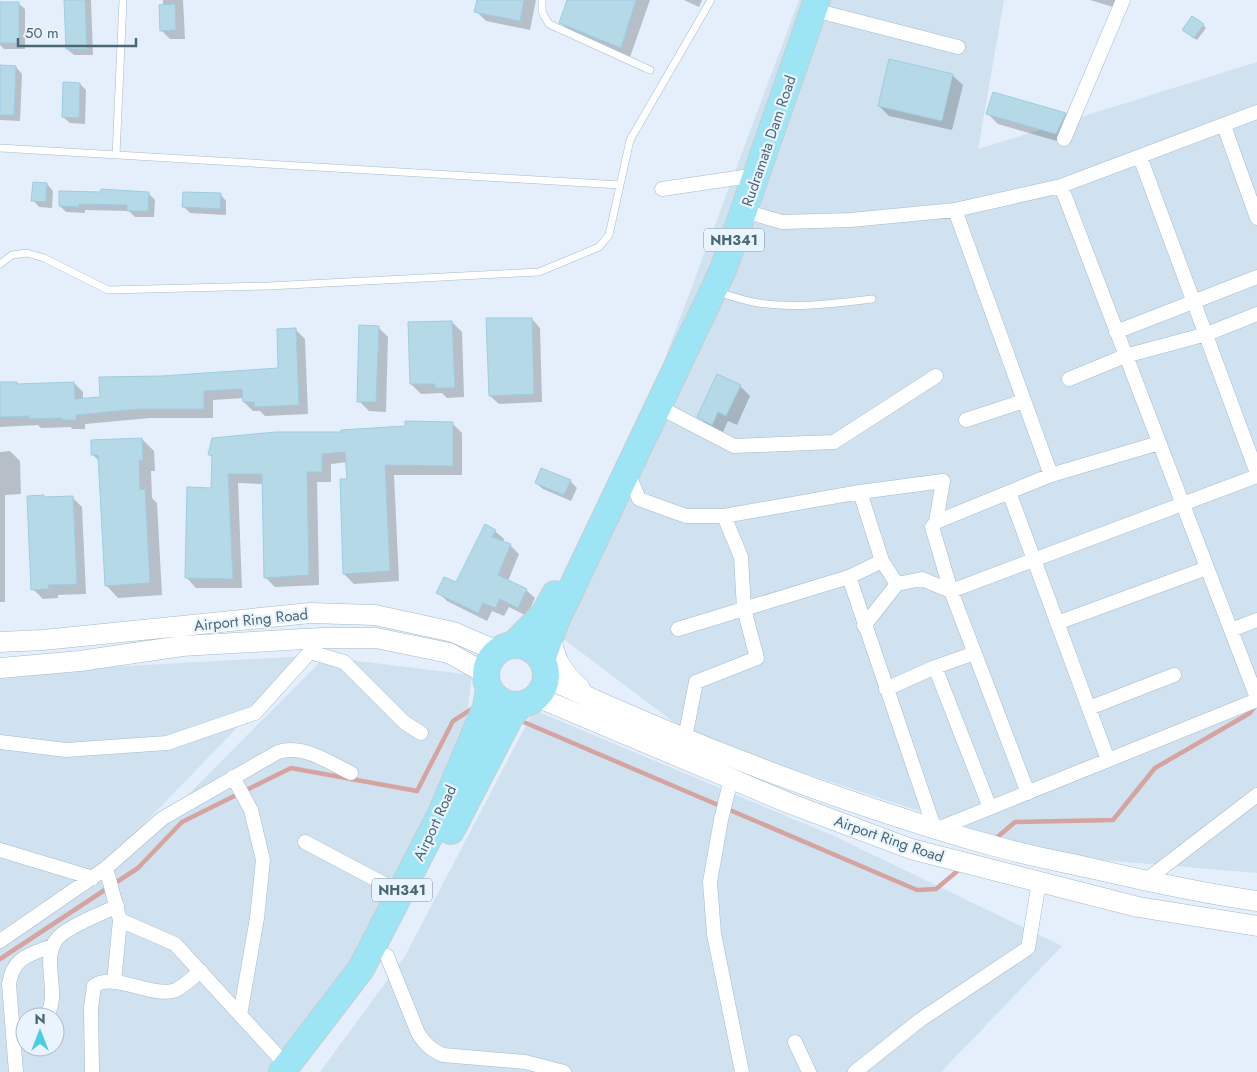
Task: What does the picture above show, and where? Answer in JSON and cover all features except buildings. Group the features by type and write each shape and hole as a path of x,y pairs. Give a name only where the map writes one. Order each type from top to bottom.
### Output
{"highway":[{"name":"Rudramata Dam Road","path":"626,470 723,270 816,5"},
{"name":"NH341","path":"536,684 547,623 626,470"},
{"name":"NH341","path":"496,665 547,623"},
{"path":"530,648 536,684 503,703 496,665 530,648"},
{"name":"Airport Road","path":"291,1070 361,969 440,816 486,707 496,665"},
{"name":"Airport Road","path":"291,1070 375,978 510,717 536,684"}],"main road":[{"name":"Airport Ring Road","path":"0,642 82,637 310,613 375,615 453,632 496,665"},
{"path":"453,632 476,638 499,638 547,623 552,648 560,668 581,689 602,704"},
{"name":"Airport Ring Road","path":"0,668 80,661 182,646 322,638 376,638 496,665"},
{"name":"Airport Ring Road","path":"536,684 555,682 602,704 821,790 994,846 1198,893 1257,901"},
{"name":"Airport Ring Road","path":"536,684 731,779 791,804 911,849 1138,907 1257,926"}],"street":[{"path":"1064,139 1122,0"},
{"path":"816,5 958,47"},
{"path":"744,211 782,222 851,220 955,210 1061,186 1257,112"},
{"path":"1224,126 1257,218"},
{"path":"864,626 897,584 922,578 951,592 1183,505 1257,475 1207,334 1140,157"},
{"path":"662,189 757,175"},
{"path":"848,578 886,689 937,827 990,808 1257,698 1061,186"},
{"path":"955,210 1051,475"},
{"path":"1116,332 1257,277"},
{"path":"1070,379 1125,356 1207,334 1257,314"},
{"path":"657,406 734,446 834,442 936,376"},
{"path":"966,420 1024,401"},
{"path":"936,522 1051,475 1159,444"},
{"path":"626,470 639,499 686,516 724,516 860,492 943,481 936,522 932,528 951,592 1028,792"},
{"path":"860,492 882,561 897,584"},
{"path":"1009,492 1108,760"},
{"path":"686,738 696,682 757,658 744,609 740,557 724,516"},
{"path":"678,628 848,578 882,561"},
{"path":"1057,623 1207,568"},
{"path":"1231,630 1257,620"},
{"path":"0,742 66,750 167,743 255,713 310,652 344,662 405,723 421,734"},
{"path":"886,689 935,667 975,653"},
{"path":"935,667 990,808"},
{"path":"1089,708 1174,675"},
{"path":"15,1067 9,984 11,972 23,957 52,946 62,934 113,894 163,818 239,788 278,752 290,748 300,749 352,773"},
{"path":"731,779 724,803 710,882 714,934 742,1072"},
{"path":"239,788 257,828 263,860 257,918 240,1015"},
{"path":"1145,881 1257,795"},
{"path":"305,842 401,893"},
{"path":"0,850 93,878 175,944 291,1070"},
{"path":"0,941 93,878"},
{"path":"855,1072 920,1020 1028,948 1039,882"},
{"path":"113,894 114,982"},
{"path":"50,1007 52,1001 52,946"},
{"path":"387,956 418,1033 425,1044 434,1051 443,1054 525,1062 564,1072"},
{"path":"92,1072 92,990 98,983 114,982 166,992 176,990 201,971"},
{"path":"795,1042 809,1072"}],"lane":[{"path":"116,155 122,0"},
{"path":"542,0 542,12 549,24 650,70"},
{"path":"0,264 12,255 27,253 44,258 108,290 269,286 539,272 599,247 609,235 630,140 711,0"},
{"path":"0,148 620,185"},
{"path":"712,291 758,303 789,305 818,305 872,299"}],"shaded area":[{"path":"799,0 1004,0 978,149 1257,62 1257,873 1055,856 692,736 561,637"},
{"path":"306,656 97,873 0,932 0,673"},
{"path":"325,657 472,675 464,738 402,893 268,1072 0,1072 0,944 102,881"},
{"path":"534,710 834,836 1062,946 941,1072 320,1072 405,956"}],"waterway":[{"path":"994,840 1015,822 1113,820 1155,768 1250,713 1255,706"},
{"path":"0,959 138,868 182,822 291,768 417,791 453,721 475,707"},
{"path":"519,720 917,890 936,889 961,868"}]}
